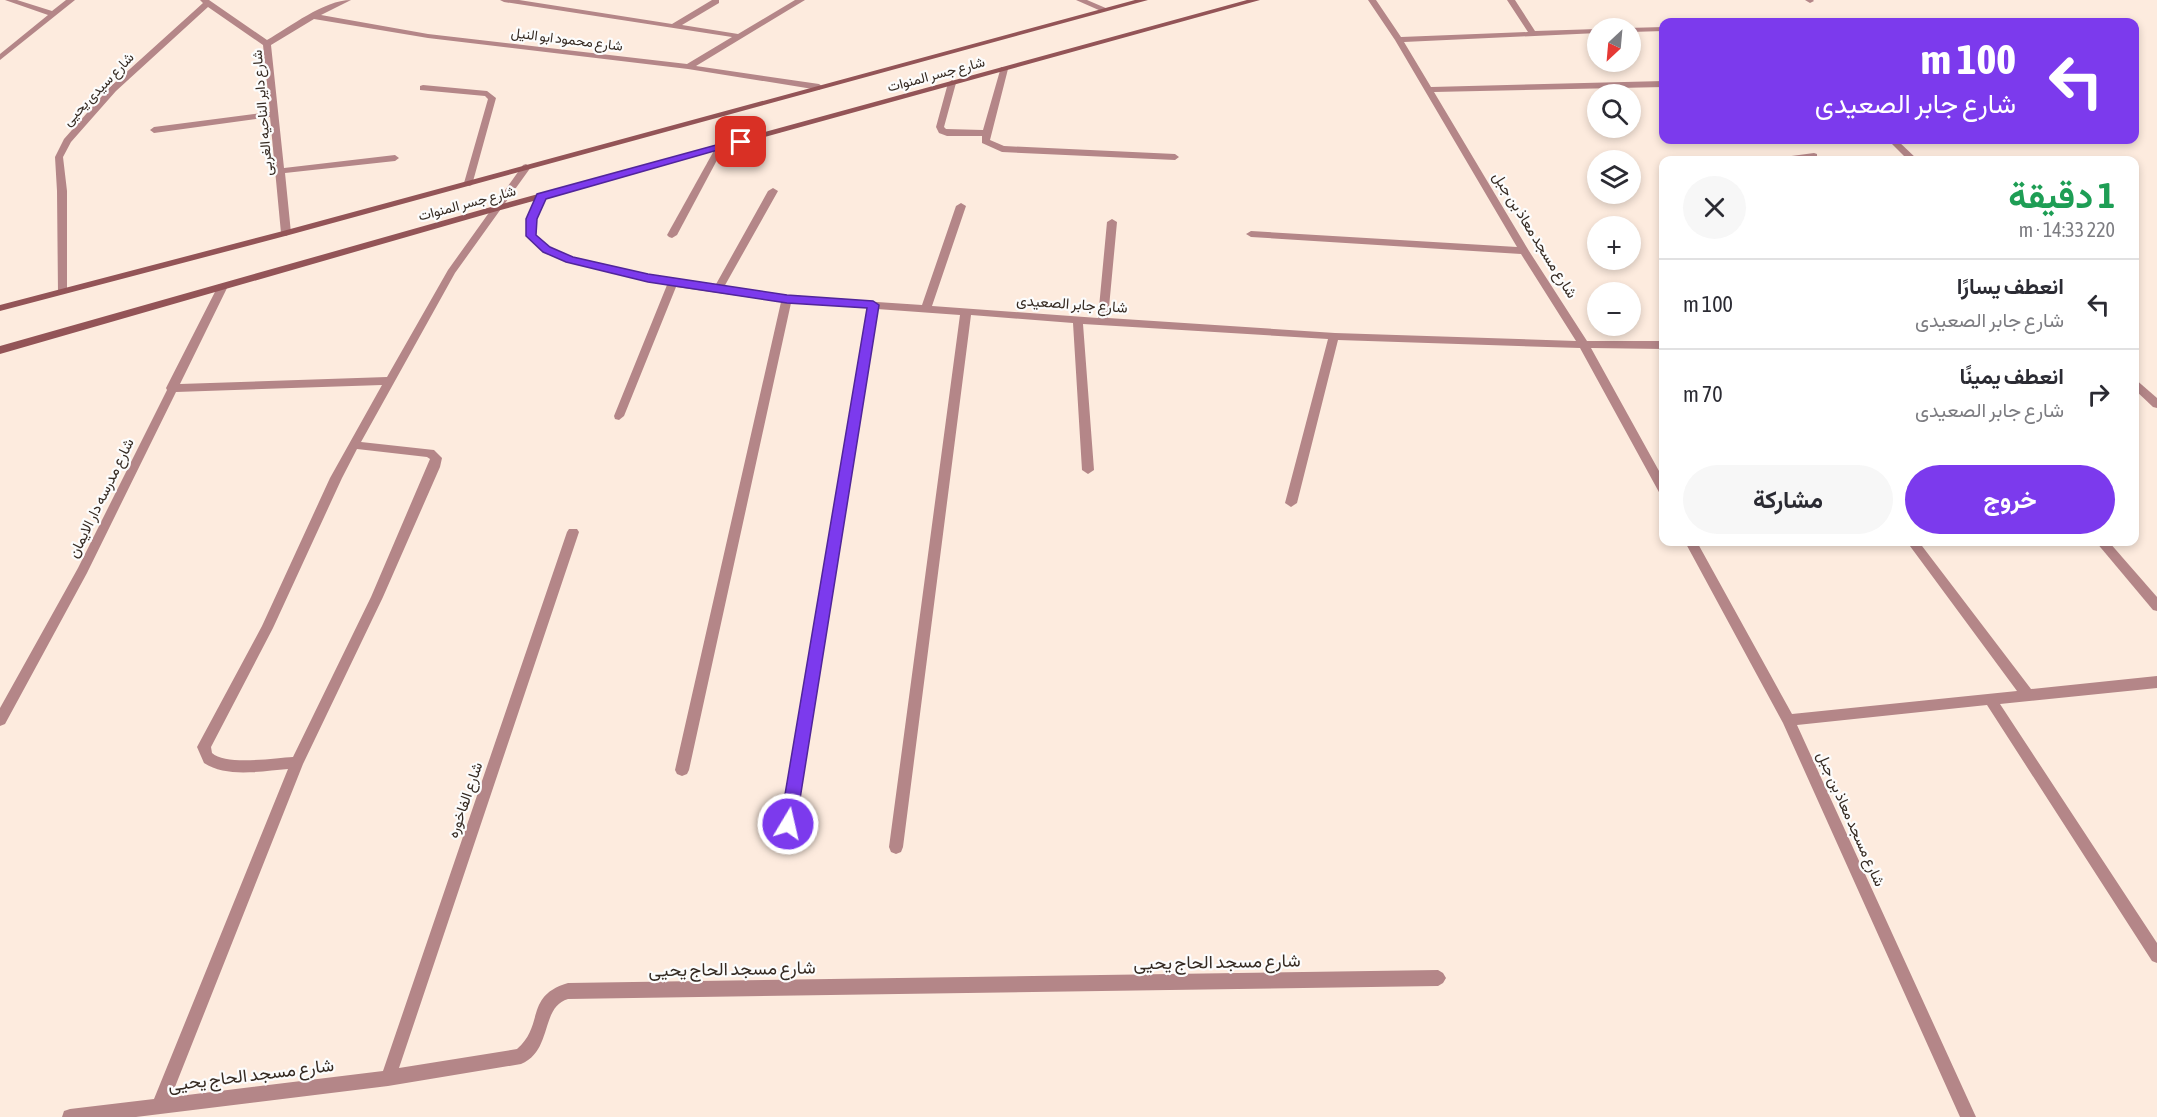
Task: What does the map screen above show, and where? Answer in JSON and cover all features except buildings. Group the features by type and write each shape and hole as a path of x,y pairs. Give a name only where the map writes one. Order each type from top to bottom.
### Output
{"street":[{"path":"9,0 53,14"},
{"path":"0,58 71,0"},
{"name":"شارع داير الناحيه الغربى","path":"286,233 267,44 313,16 347,0"},
{"path":"504,0 738,36"},
{"path":"688,67 801,0"},
{"path":"1080,0 1104,9"},
{"name":"شارع جسر المنوات","path":"0,308 286,233 1144,0"},
{"name":"شارع جسر المنوات","path":"0,350 494,209 1256,0"},
{"name":"شارع مسجد معاذ بن جبل","path":"1372,0 1399,40 1524,251 1584,345 1659,482"},
{"path":"1511,0 1533,34"},
{"path":"674,26 716,1"},
{"path":"206,2 267,44"},
{"name":"شارع سيدى يحيى","path":"62,291 62,191 59,157 67,141 112,89 206,2"},
{"name":"شارع محمود ابو النيل","path":"313,16 428,36 688,67 819,87"},
{"path":"1641,30 1659,29"},
{"path":"1399,40 1587,32"},
{"path":"1004,69 985,141 1002,149 1175,157"},
{"path":"952,83 940,127 942,131 987,133"},
{"path":"1428,90 1659,84"},
{"path":"423,88 487,94 492,98 470,183"},
{"path":"154,130 274,114"},
{"path":"1896,144 1909,156"},
{"path":"672,235 720,147"},
{"path":"280,171 394,158"},
{"path":"297,763 228,764 211,762 205,755 204,747 267,628 336,478 354,445 451,272 494,209 526,168"},
{"path":"717,290 773,191"},
{"name":"شارع جابر الصعيدى","path":"541,197 531,219 531,236 547,250 570,260 673,283 717,290 787,299 1334,336 1475,344 1659,345"},
{"path":"926,308 961,206"},
{"path":"1103,321 1112,222"},
{"path":"1251,234 1524,251"},
{"path":"619,416 673,283"},
{"name":"شارع مدرسه دار الايمان","path":"0,720 83,570 223,286"},
{"path":"682,770 787,299"},
{"path":"788,824 873,305"},
{"path":"897,847 966,311"},
{"path":"1078,320 1088,470"},
{"path":"1291,503 1334,336"},
{"path":"171,388 390,381"},
{"path":"2139,386 2157,404"},
{"path":"159,1106 297,763 381,587 425,490 436,458 430,453 417,450 354,445"},
{"name":"شارع الفاخوره","path":"388,1078 573,532"},
{"name":"شارع مسجد معاذ بن جبل","path":"1693,546 1788,720 1968,1117"},
{"path":"1915,546 2028,695"},
{"path":"2105,546 2157,606"},
{"path":"1788,720 2157,682"},
{"path":"1990,699 2157,956"},
{"name":"شارع مسجد الحاج يحيى","path":"70,1117 388,1078 522,1056 534,1047 548,1002 553,995 568,991 1438,978"}],"route":[{"path":"741,142 541,197 531,219 531,236 547,250 570,260 648,278 787,299 873,305 788,824"}]}
